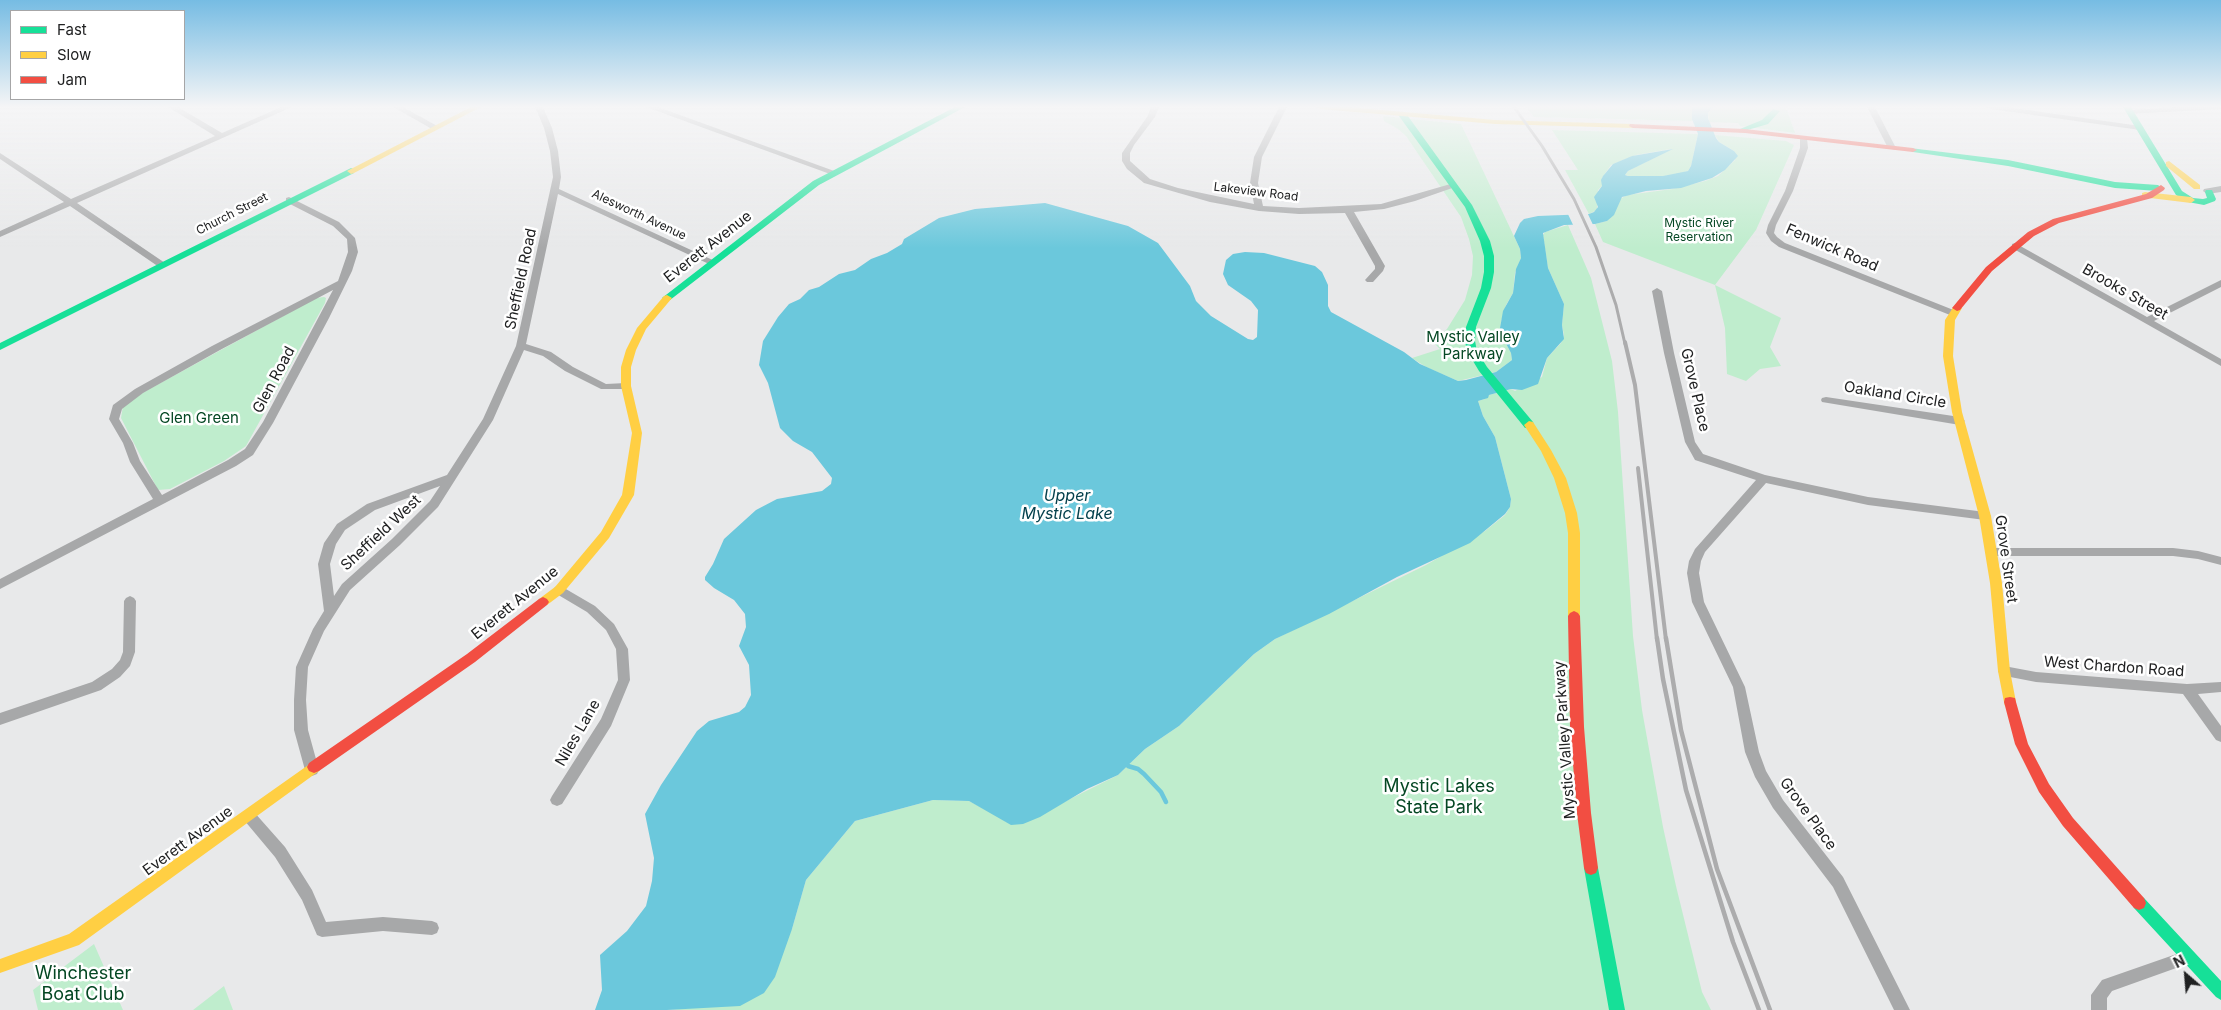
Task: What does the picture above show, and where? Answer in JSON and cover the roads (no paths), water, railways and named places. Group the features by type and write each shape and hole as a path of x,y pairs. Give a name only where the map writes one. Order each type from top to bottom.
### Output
{"main road":[{"name":"Church Street","path":"0,346 381,154"},
{"name":"Everett Avenue","path":"0,966 74,940 471,658 559,590 605,535 628,495 637,433 626,386 626,367 631,350 642,328 660,305 712,262 816,183 868,154"},
{"path":"1939,154 2008,163 2107,184 2150,196 2209,201 2212,198 2158,154"},
{"path":"2155,154 2181,195 2221,209"},
{"name":"Mystic Valley Parkway","path":"1433,155 1477,222 1489,256 1486,288 1473,323 1470,338 1472,351 1487,374 1534,431 1554,463 1566,494 1574,533 1577,727 1584,804 1593,879 1617,1010"},
{"path":"2107,184 2161,188 2177,188 2184,185 2204,190 2221,198"},
{"path":"1953,313 1989,269 2015,246 2040,228 2062,218 2150,196 2161,188"},
{"name":"Grove Street","path":"1953,313 1950,320 1948,356 1960,421 1985,516 1991,552 2004,671 2016,729 2028,758 2047,793 2089,848 2221,992"}],"street":[{"path":"0,234 180,154"},
{"name":"Sheffield Road","path":"555,154 557,177 555,190 521,346 547,354 569,369 605,387 626,386"},
{"path":"783,154 833,172"},
{"name":"Lakeview Road","path":"1126,154 1126,161 1130,167 1147,181 1159,186 1210,199 1259,208 1299,211 1381,207 1412,200 1454,186"},
{"path":"1259,154 1254,183 1259,208"},
{"name":"Fenwick Road","path":"1802,154 1789,191 1772,225 1770,233 1774,240 1782,245 1953,313"},
{"path":"0,155 162,265"},
{"path":"2204,190 2221,188"},
{"name":"Alesworth Avenue","path":"555,190 712,262"},
{"name":"Glen Road","path":"0,584 232,463 249,452 268,423 347,271 354,252 351,238 336,224 289,200"},
{"path":"1348,210 1380,266 1380,269 1370,280"},
{"name":"Brooks Street","path":"2015,246 2221,363"},
{"path":"159,500 135,462 128,443 114,419 117,407 139,391 290,308 340,283"},
{"path":"2146,321 2221,283"},
{"name":"Grove Place","path":"1657,291 1669,353 1694,450 1702,459 1764,479 1868,501 1985,516"},
{"name":"Sheffield West","path":"312,770 300,730 300,700 302,667 318,629 346,587 396,542 434,504 488,420 521,346"},
{"name":"Oakland Circle","path":"1826,400 1960,421"},
{"name":"Sheffield West","path":"330,612 324,564 330,543 341,527 371,508 452,477"},
{"name":"Grove Place","path":"1764,479 1701,549 1695,561 1693,574 1698,602 1740,692 1750,747 1760,774 1778,804 1838,882 1902,1010"},
{"path":"1991,552 2173,552 2198,555 2221,561"},
{"name":"Niles Lane","path":"557,800 606,722 624,680 622,649 610,627 591,609 559,590"},
{"path":"0,719 96,686 116,673 126,662 129,652 130,602"},
{"name":"West Chardon Road","path":"2004,671 2036,677 2187,689 2221,687"},
{"path":"2187,689 2221,736"},
{"path":"249,816 280,852 306,895 322,930 383,924 432,928"},
{"path":"2099,1010 2100,995 2107,985 2188,957"}],"water":[{"name":"Upper Mystic Lake","path":"1662,154 1628,171 1625,175 1628,176 1663,176 1688,171 1694,154 1737,154 1738,156 1725,170 1712,178 1681,188 1646,191 1622,197 1614,215 1607,221 1595,224 1564,225 1543,233 1548,268 1564,304 1562,325 1564,339 1547,358 1538,384 1522,390 1511,389 1489,395 1488,398 1478,401 1483,416 1495,437 1511,499 1510,507 1505,514 1470,543 1397,577 1329,614 1275,639 1254,654 1179,726 1145,749 1118,775 1087,789 1040,817 1023,824 1011,825 969,801 933,800 855,821 806,880 792,929 775,977 764,993 740,1006 667,1010 595,1010 602,990 600,955 627,931 646,906 652,881 654,858 645,814 661,785 697,731 709,721 739,712 745,707 751,695 749,665 739,646 746,627 745,614 734,600 714,588 705,580 705,577 724,539 756,510 777,499 822,491 831,484 832,478 812,452 793,441 780,428 768,383 759,365 763,341 778,317 789,304 800,299 809,290 819,287 839,274 855,270 871,259 887,253 902,244 904,239 939,218 975,209 1045,203 1128,226 1158,243 1190,286 1196,301 1211,316 1248,339 1253,340 1257,337 1258,310 1251,301 1228,285 1223,274 1226,260 1233,254 1245,252 1264,253 1315,266 1322,272 1328,285 1328,306 1331,312 1404,352 1420,364 1458,381 1466,380 1496,372 1512,360 1511,353 1500,328 1503,311 1513,293 1516,269 1521,258 1520,249 1514,236 1524,219 1538,216 1589,214 1594,212 1598,207 1594,197 1602,186 1601,180 1603,176 1613,164 1632,156"}],"waterway":[{"path":"1128,766 1138,769 1144,774 1161,792 1166,802"}],"railway":[{"path":"1547,154 1574,199 1596,247 1616,305 1625,344"},
{"path":"1625,342 1635,385 1666,640"},
{"path":"1638,468 1657,640"},
{"path":"1657,638 1663,679 1686,790 1733,942 1759,1010"},
{"path":"1666,638 1681,730 1717,869 1770,1010"}],"park label":[{"name":"Mystic River Reservation","path":"1699,230"},
{"name":"Glen Green","path":"199,418"},
{"name":"Mystic Lakes State Park","path":"1439,798"},
{"name":"Winchester Boat Club","path":"83,984"}]}
